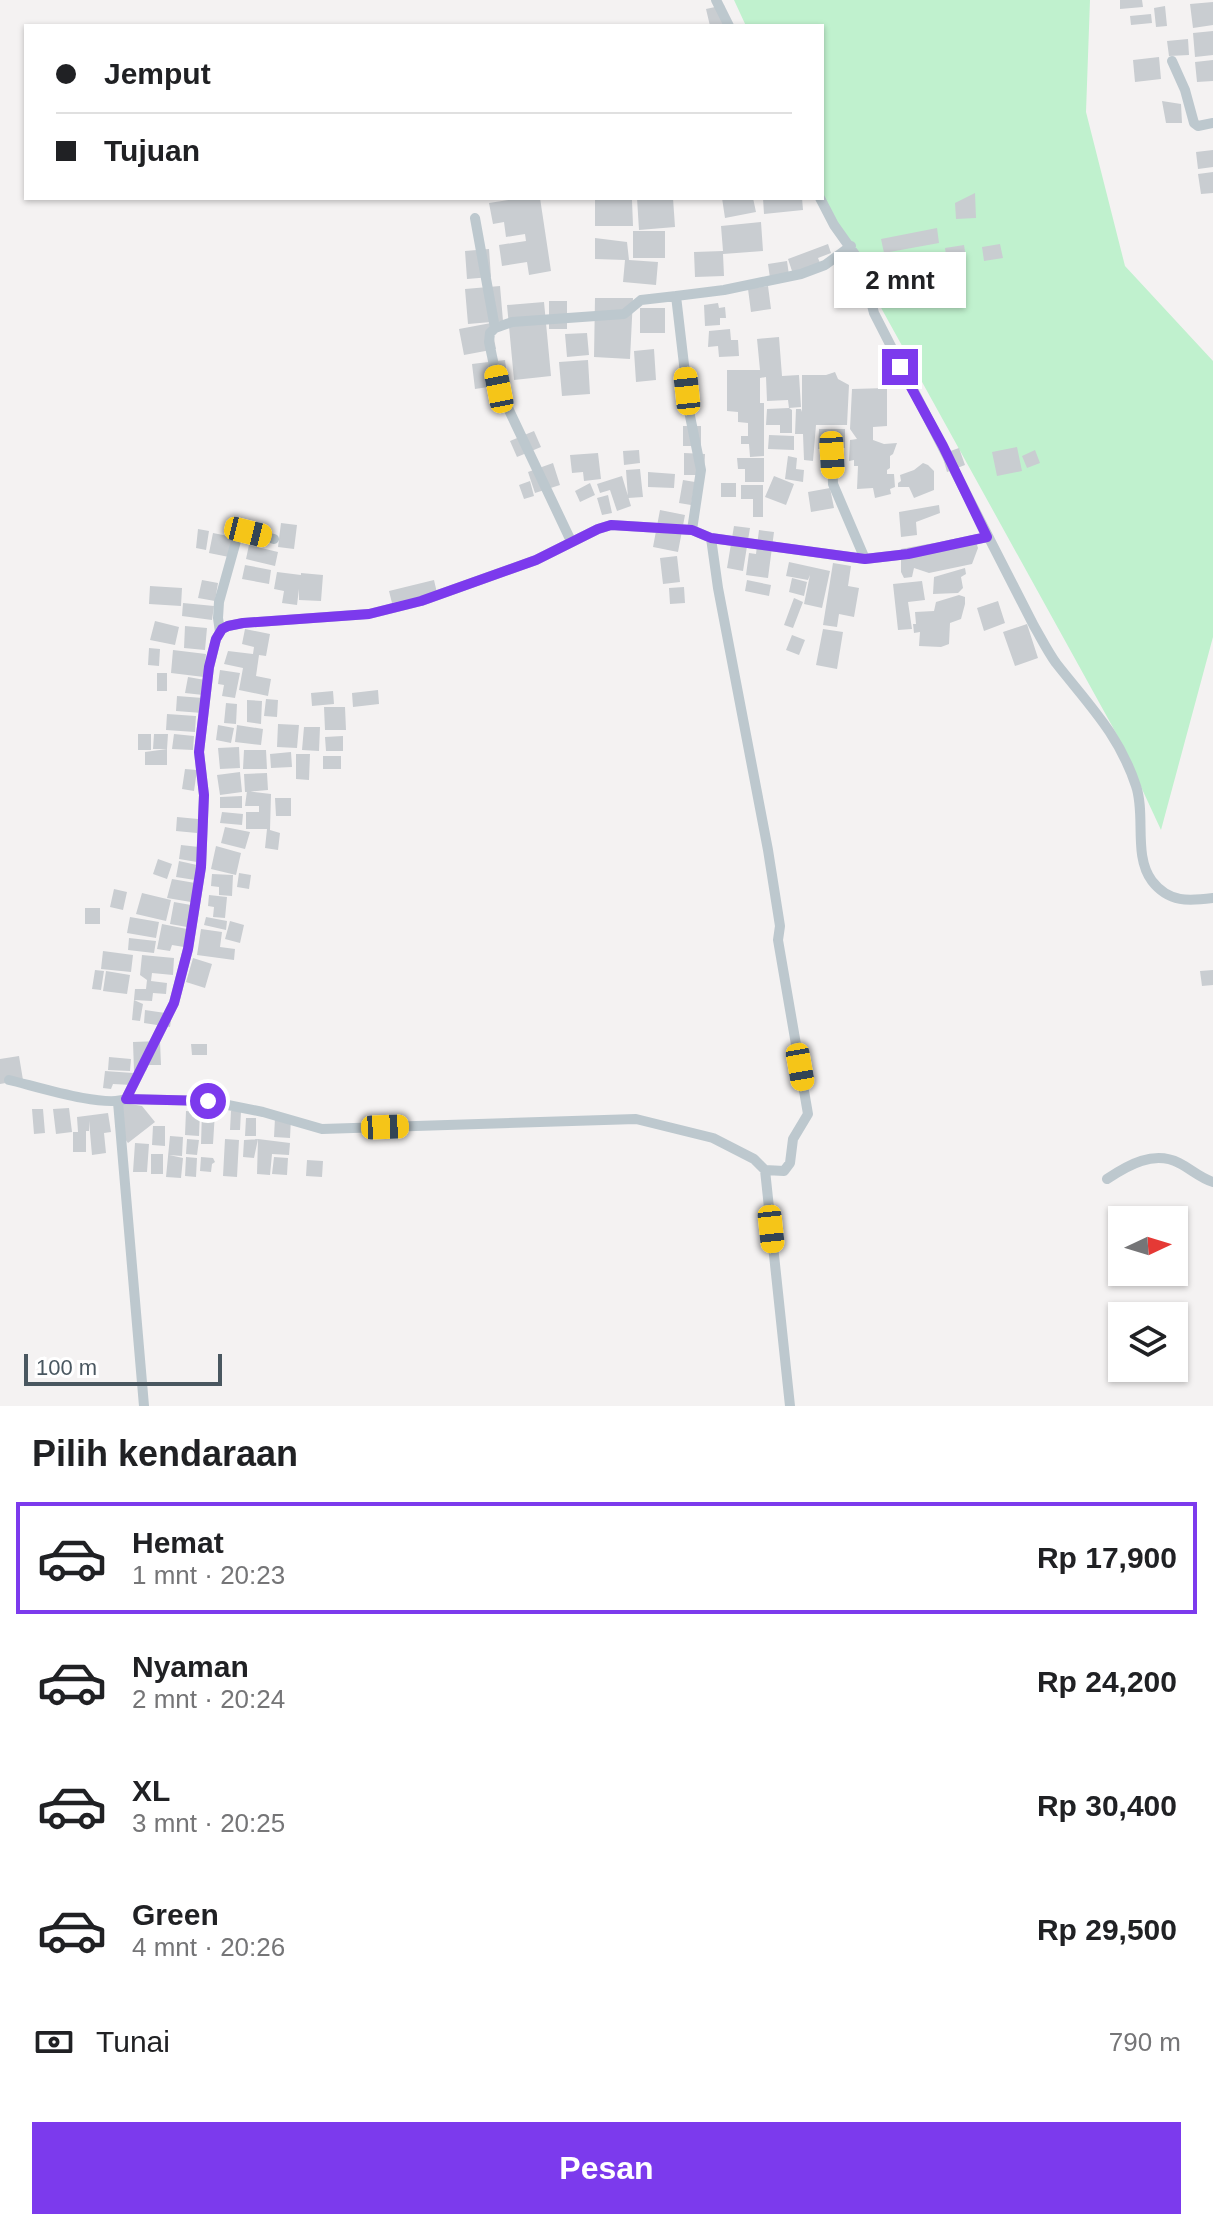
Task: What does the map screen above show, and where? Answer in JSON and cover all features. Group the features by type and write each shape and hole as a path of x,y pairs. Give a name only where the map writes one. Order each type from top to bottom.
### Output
{"street":[{"path":"716,0 728,24"},
{"path":"1172,61 1185,90 1194,123 1198,126 1213,123"},
{"path":"821,200 834,225 851,246 864,273 874,313 987,537 1054,661 1110,731 1123,757 1137,788 1142,854 1150,878 1163,894 1179,900 1213,898"},
{"path":"475,218 495,328"},
{"path":"571,541 499,389 489,342 490,333 512,322 624,314 641,300 724,290 801,274 825,265 851,246"},
{"path":"676,296 690,416 701,470 692,530"},
{"path":"832,455 833,484 865,559"},
{"path":"144,1406 122,1100 174,1003 188,949 201,867 204,795 201,739 209,667 220,632 228,626 243,623 369,614 421,601 536,560 571,541 611,525 692,530 711,538 865,559 908,554 987,537"},
{"path":"220,632 219,602 238,534 244,531 274,539"},
{"path":"711,538 768,850 780,926 778,940 808,1114 793,1139 790,1163 784,1171 765,1170"},
{"path":"9,1080 83,1097 208,1101 263,1112 322,1129 636,1119 713,1138 754,1159 765,1170 790,1406"},
{"path":"1107,1179 1134,1162 1150,1159 1175,1160 1213,1182"}],"green space":[{"path":"734,0 1090,0 1086,112 1125,266 1213,361 1213,637 1161,830 1116,733 823,200 824,24 745,24"}],"building":[{"path":"1120,0 1142,0 1143,7 1120,9"},
{"path":"1213,2 1213,25 1193,28 1190,4"},
{"path":"724,5 729,24 710,24 706,9"},
{"path":"1165,6 1167,26 1156,27 1154,8"},
{"path":"1151,14 1152,23 1131,25 1130,16"},
{"path":"1213,31 1213,55 1195,57 1193,33"},
{"path":"1188,39 1189,55 1169,56 1167,41"},
{"path":"1159,57 1161,79 1135,82 1133,60"},
{"path":"1213,60 1213,81 1197,82 1195,62"},
{"path":"1162,101 1181,104 1182,123 1166,123"},
{"path":"1213,150 1213,167 1198,169 1196,152"},
{"path":"1213,172 1213,193 1201,194 1198,174"},
{"path":"975,193 976,218 956,219 955,203"},
{"path":"540,200 551,271 529,275 527,262 502,266 499,245 526,241 525,234 506,237 504,222 493,224 489,203"},
{"path":"595,200 632,200 633,226 595,226"},
{"path":"637,200 673,200 675,227 639,230"},
{"path":"722,200 753,200 756,212 725,218"},
{"path":"763,200 802,200 803,210 764,214"},
{"path":"761,222 763,251 723,254 724,276 695,277 694,252 723,251 721,226"},
{"path":"937,228 939,243 884,253 881,239"},
{"path":"633,231 665,231 665,258 633,258"},
{"path":"595,238 627,242 629,260 658,262 656,285 623,282 625,260 595,259"},
{"path":"828,244 831,253 818,258 820,263 793,274 788,259"},
{"path":"1000,244 1003,258 984,261 982,247"},
{"path":"964,245 966,258 947,262 945,248"},
{"path":"489,249 491,277 467,279 465,251"},
{"path":"787,261 789,275 770,278 768,264"},
{"path":"935,262 939,285 896,293 891,271"},
{"path":"953,267 955,280 943,282 941,269"},
{"path":"870,270 876,297 851,304 844,276"},
{"path":"500,286 503,321 468,324 465,289"},
{"path":"768,286 771,309 751,312 748,289"},
{"path":"595,298 633,298 630,359 594,357"},
{"path":"549,301 567,301 567,329 549,329"},
{"path":"544,302 551,376 514,380 507,305"},
{"path":"718,303 719,308 725,307 726,318 720,318 720,325 705,326 704,305"},
{"path":"640,308 665,308 665,333 640,333"},
{"path":"491,323 496,349 464,355 459,329"},
{"path":"730,329 731,340 738,340 739,356 719,357 718,346 708,347 709,331"},
{"path":"587,333 589,355 567,357 565,334"},
{"path":"779,337 782,376 799,375 801,407 789,408 788,400 767,401 766,377 760,378 760,403 764,403 764,456 750,457 749,444 741,444 741,436 748,436 748,423 738,422 738,412 727,411 727,370 760,370 757,339"},
{"path":"654,349 656,380 636,382 634,351"},
{"path":"505,360 508,384 475,389 472,364"},
{"path":"588,360 590,394 562,396 559,362"},
{"path":"835,372 838,379 849,385 847,425 816,425 813,461 804,460 803,434 795,434 796,409 802,412 802,375"},
{"path":"887,388 887,426 873,427 873,440 884,444 897,443 887,470 887,474 894,474 895,487 890,489 891,494 875,498 873,488 857,489 858,466 854,466 854,460 849,461 850,440 857,439 850,429 852,389"},
{"path":"767,409 792,410 792,433 780,433 780,425 766,425"},
{"path":"683,426 701,426 701,446 683,446"},
{"path":"819,429 845,429 845,448 818,449"},
{"path":"534,431 541,447 517,457 510,441"},
{"path":"769,435 794,436 794,450 768,449"},
{"path":"1017,447 1022,471 997,476 992,452"},
{"path":"959,448 965,465 947,472 942,454"},
{"path":"639,450 640,463 624,465 623,451"},
{"path":"1035,450 1040,463 1027,468 1022,456"},
{"path":"598,453 601,479 584,481 583,472 572,473 570,455"},
{"path":"684,453 705,454 704,475 684,475"},
{"path":"788,456 797,458 796,469 804,470 803,482 785,479"},
{"path":"737,458 764,458 764,482 745,482 745,469 738,469"},
{"path":"553,463 560,485 535,493 528,472"},
{"path":"923,463 934,471 934,490 914,498 909,487 898,487 900,475"},
{"path":"640,469 643,497 628,498 626,470"},
{"path":"648,472 675,474 674,488 648,487"},
{"path":"622,476 631,506 617,511 610,490 600,493 597,484"},
{"path":"774,476 794,484 786,505 765,497"},
{"path":"683,480 695,482 691,505 679,503"},
{"path":"530,481 534,496 524,499 519,485"},
{"path":"590,483 595,495 580,502 575,491"},
{"path":"721,483 736,483 736,497 721,497"},
{"path":"741,485 763,485 763,517 753,517 753,499 741,499"},
{"path":"830,488 834,508 811,512 808,492"},
{"path":"608,495 612,513 602,515 597,498"},
{"path":"939,505 940,513 916,522 917,535 901,537 899,512"},
{"path":"660,510 685,515 678,552 653,547"},
{"path":"281,523 297,525 294,549 278,547"},
{"path":"734,526 750,528 743,571 727,568"},
{"path":"198,529 209,531 206,550 196,548"},
{"path":"759,530 774,532 768,578 746,575 749,553 756,554"},
{"path":"213,533 233,537 229,557 209,553"},
{"path":"975,539 978,548 972,564 929,573 914,568 912,577 904,578 901,572 901,549"},
{"path":"249,545 278,552 275,566 246,559"},
{"path":"677,556 680,582 663,584 660,558"},
{"path":"789,562 830,571 822,608 804,604 810,575 808,580 786,576"},
{"path":"833,563 851,566 848,586 859,588 854,617 839,614 837,627 823,625"},
{"path":"245,565 271,570 269,584 242,579"},
{"path":"965,568 966,574 961,577 963,588 958,593 933,594 934,577"},
{"path":"277,572 323,575 321,601 299,600 299,589 297,605 282,603 284,591 274,589"},
{"path":"792,578 807,582 804,596 789,592"},
{"path":"202,580 218,583 215,601 198,598"},
{"path":"434,580 437,593 392,603 389,591"},
{"path":"747,580 771,585 769,596 745,591"},
{"path":"922,581 925,600 908,602 912,629 898,630 893,584"},
{"path":"150,586 182,588 181,606 149,604"},
{"path":"684,587 685,603 670,604 669,588"},
{"path":"959,595 965,597 965,604 961,619 950,623 949,644 941,647 919,646 920,632 914,633 915,612 934,611 936,602"},
{"path":"794,598 803,602 793,628 784,625"},
{"path":"998,601 1005,623 984,631 977,608"},
{"path":"183,603 214,606 212,620 182,616"},
{"path":"155,621 179,627 175,645 150,640"},
{"path":"1027,624 1038,658 1015,666 1003,632"},
{"path":"185,626 207,628 205,650 184,648"},
{"path":"245,629 270,634 266,656 259,655 256,676 271,679 268,696 239,690 243,668 224,664 228,651 253,654 254,647 242,644"},
{"path":"823,629 843,632 837,669 816,665"},
{"path":"792,635 805,640 799,655 786,650"},
{"path":"149,648 160,649 159,666 148,665"},
{"path":"173,650 206,654 204,677 171,673"},
{"path":"220,670 240,673 235,698 222,696 224,685 218,684"},
{"path":"157,673 167,673 167,691 157,691"},
{"path":"188,677 205,680 203,695 185,693"},
{"path":"378,690 379,704 353,707 352,693"},
{"path":"333,691 334,704 312,706 311,693"},
{"path":"177,696 203,698 202,713 176,711"},
{"path":"266,699 278,700 277,717 264,716"},
{"path":"247,700 262,701 261,724 247,722"},
{"path":"226,703 237,704 236,724 224,723"},
{"path":"324,707 345,707 346,730 325,730"},
{"path":"167,714 196,716 195,732 166,730"},
{"path":"278,724 299,725 297,748 277,747"},
{"path":"218,725 234,728 231,743 216,740"},
{"path":"237,725 263,729 261,745 235,742"},
{"path":"304,727 320,727 319,751 302,750"},
{"path":"138,734 151,734 151,750 138,750"},
{"path":"154,734 168,734 167,749 153,749"},
{"path":"174,734 194,736 193,750 172,749"},
{"path":"343,736 343,751 326,751 325,737"},
{"path":"239,747 240,768 220,769 218,748"},
{"path":"167,749 167,765 145,765 145,752"},
{"path":"244,750 266,750 267,769 243,769"},
{"path":"291,752 292,767 271,768 270,754"},
{"path":"296,754 310,754 309,780 296,779"},
{"path":"323,756 341,756 341,769 323,769"},
{"path":"185,769 197,770 194,791 182,789"},
{"path":"240,772 242,792 220,795 217,775"},
{"path":"267,773 268,790 245,792 244,774"},
{"path":"247,791 271,794 270,830 280,833 278,850 265,848 267,829 246,829 246,812 259,812 259,806 245,806"},
{"path":"242,796 242,808 220,808 220,797"},
{"path":"275,798 291,798 291,816 276,816"},
{"path":"222,812 243,814 242,825 220,823"},
{"path":"177,817 198,819 197,833 176,831"},
{"path":"225,827 250,832 245,849 221,843"},
{"path":"181,845 199,847 197,862 179,859"},
{"path":"216,846 241,853 236,875 211,869"},
{"path":"158,859 172,864 167,879 153,874"},
{"path":"179,861 197,865 195,880 176,877"},
{"path":"239,873 251,875 249,889 237,887"},
{"path":"212,874 233,875 232,896 219,895 219,887 211,886"},
{"path":"172,879 195,883 191,902 167,898"},
{"path":"114,889 127,892 123,910 110,907"},
{"path":"142,893 171,900 166,921 136,914"},
{"path":"209,895 227,897 225,918 213,917 214,907 208,906"},
{"path":"174,902 191,905 187,927 170,924"},
{"path":"85,908 100,908 100,924 85,924"},
{"path":"130,917 159,922 156,938 127,933"},
{"path":"206,917 227,921 226,930 204,925"},
{"path":"230,921 244,925 240,943 225,939"},
{"path":"162,924 187,929 184,947 172,945 170,951 157,949"},
{"path":"201,929 222,932 220,947 235,949 234,960 197,955"},
{"path":"129,938 156,941 154,953 128,950"},
{"path":"103,951 133,955 131,972 101,969"},
{"path":"142,955 174,958 173,975 152,973 151,981 167,983 166,994 153,993 152,1001 134,1000 143,1004 140,1021 132,1020 135,989 146,989 147,980 140,975"},
{"path":"193,958 212,964 205,988 186,982"},
{"path":"95,970 104,971 101,990 92,989"},
{"path":"1213,970 1213,985 1202,986 1200,971"},
{"path":"106,971 130,975 127,994 103,991"},
{"path":"145,1010 172,1014 170,1027 144,1023"},
{"path":"160,1041 161,1065 148,1065 146,1071 134,1071 133,1042"},
{"path":"191,1044 207,1044 207,1055 192,1055"},
{"path":"19,1056 23,1080 0,1084 0,1059"},
{"path":"109,1057 131,1059 130,1071 108,1070"},
{"path":"105,1071 133,1073 132,1085 113,1084 111,1089 103,1088"},
{"path":"118,1102 142,1106 155,1122 128,1143 115,1126"},
{"path":"69,1108 72,1132 56,1134 53,1109"},
{"path":"32,1109 43,1109 45,1133 34,1134"},
{"path":"186,1111 200,1112 199,1136 185,1135"},
{"path":"202,1111 215,1112 213,1144 201,1144"},
{"path":"231,1111 241,1111 240,1130 230,1130"},
{"path":"108,1113 111,1132 104,1133 106,1153 92,1155 89,1121 86,1152 73,1152 73,1132 78,1132 77,1117"},
{"path":"246,1118 256,1118 256,1136 245,1136"},
{"path":"275,1118 291,1118 290,1138 274,1137"},
{"path":"153,1126 165,1126 165,1146 152,1145"},
{"path":"170,1136 183,1137 182,1156 169,1155 183,1158 181,1178 166,1177"},
{"path":"187,1139 199,1140 197,1155 186,1154"},
{"path":"225,1139 239,1140 237,1177 223,1176"},
{"path":"258,1139 254,1158 243,1157 244,1140"},
{"path":"258,1139 290,1143 289,1155 272,1154 270,1175 257,1174"},
{"path":"135,1143 149,1144 147,1172 133,1172"},
{"path":"151,1154 163,1154 163,1174 151,1174"},
{"path":"186,1157 197,1158 196,1177 185,1176"},
{"path":"201,1157 213,1158 215,1162 211,1172 200,1171"},
{"path":"274,1157 288,1158 287,1175 272,1174"},
{"path":"307,1160 323,1161 322,1177 306,1176"}],"route":[{"path":"208,1101 126,1099 174,1003 188,949 201,867 204,795 199,752 209,667 216,639 222,629 243,623 369,614 421,601 536,560 611,525 692,530 711,538 865,559 908,554 987,537 900,367"}]}
